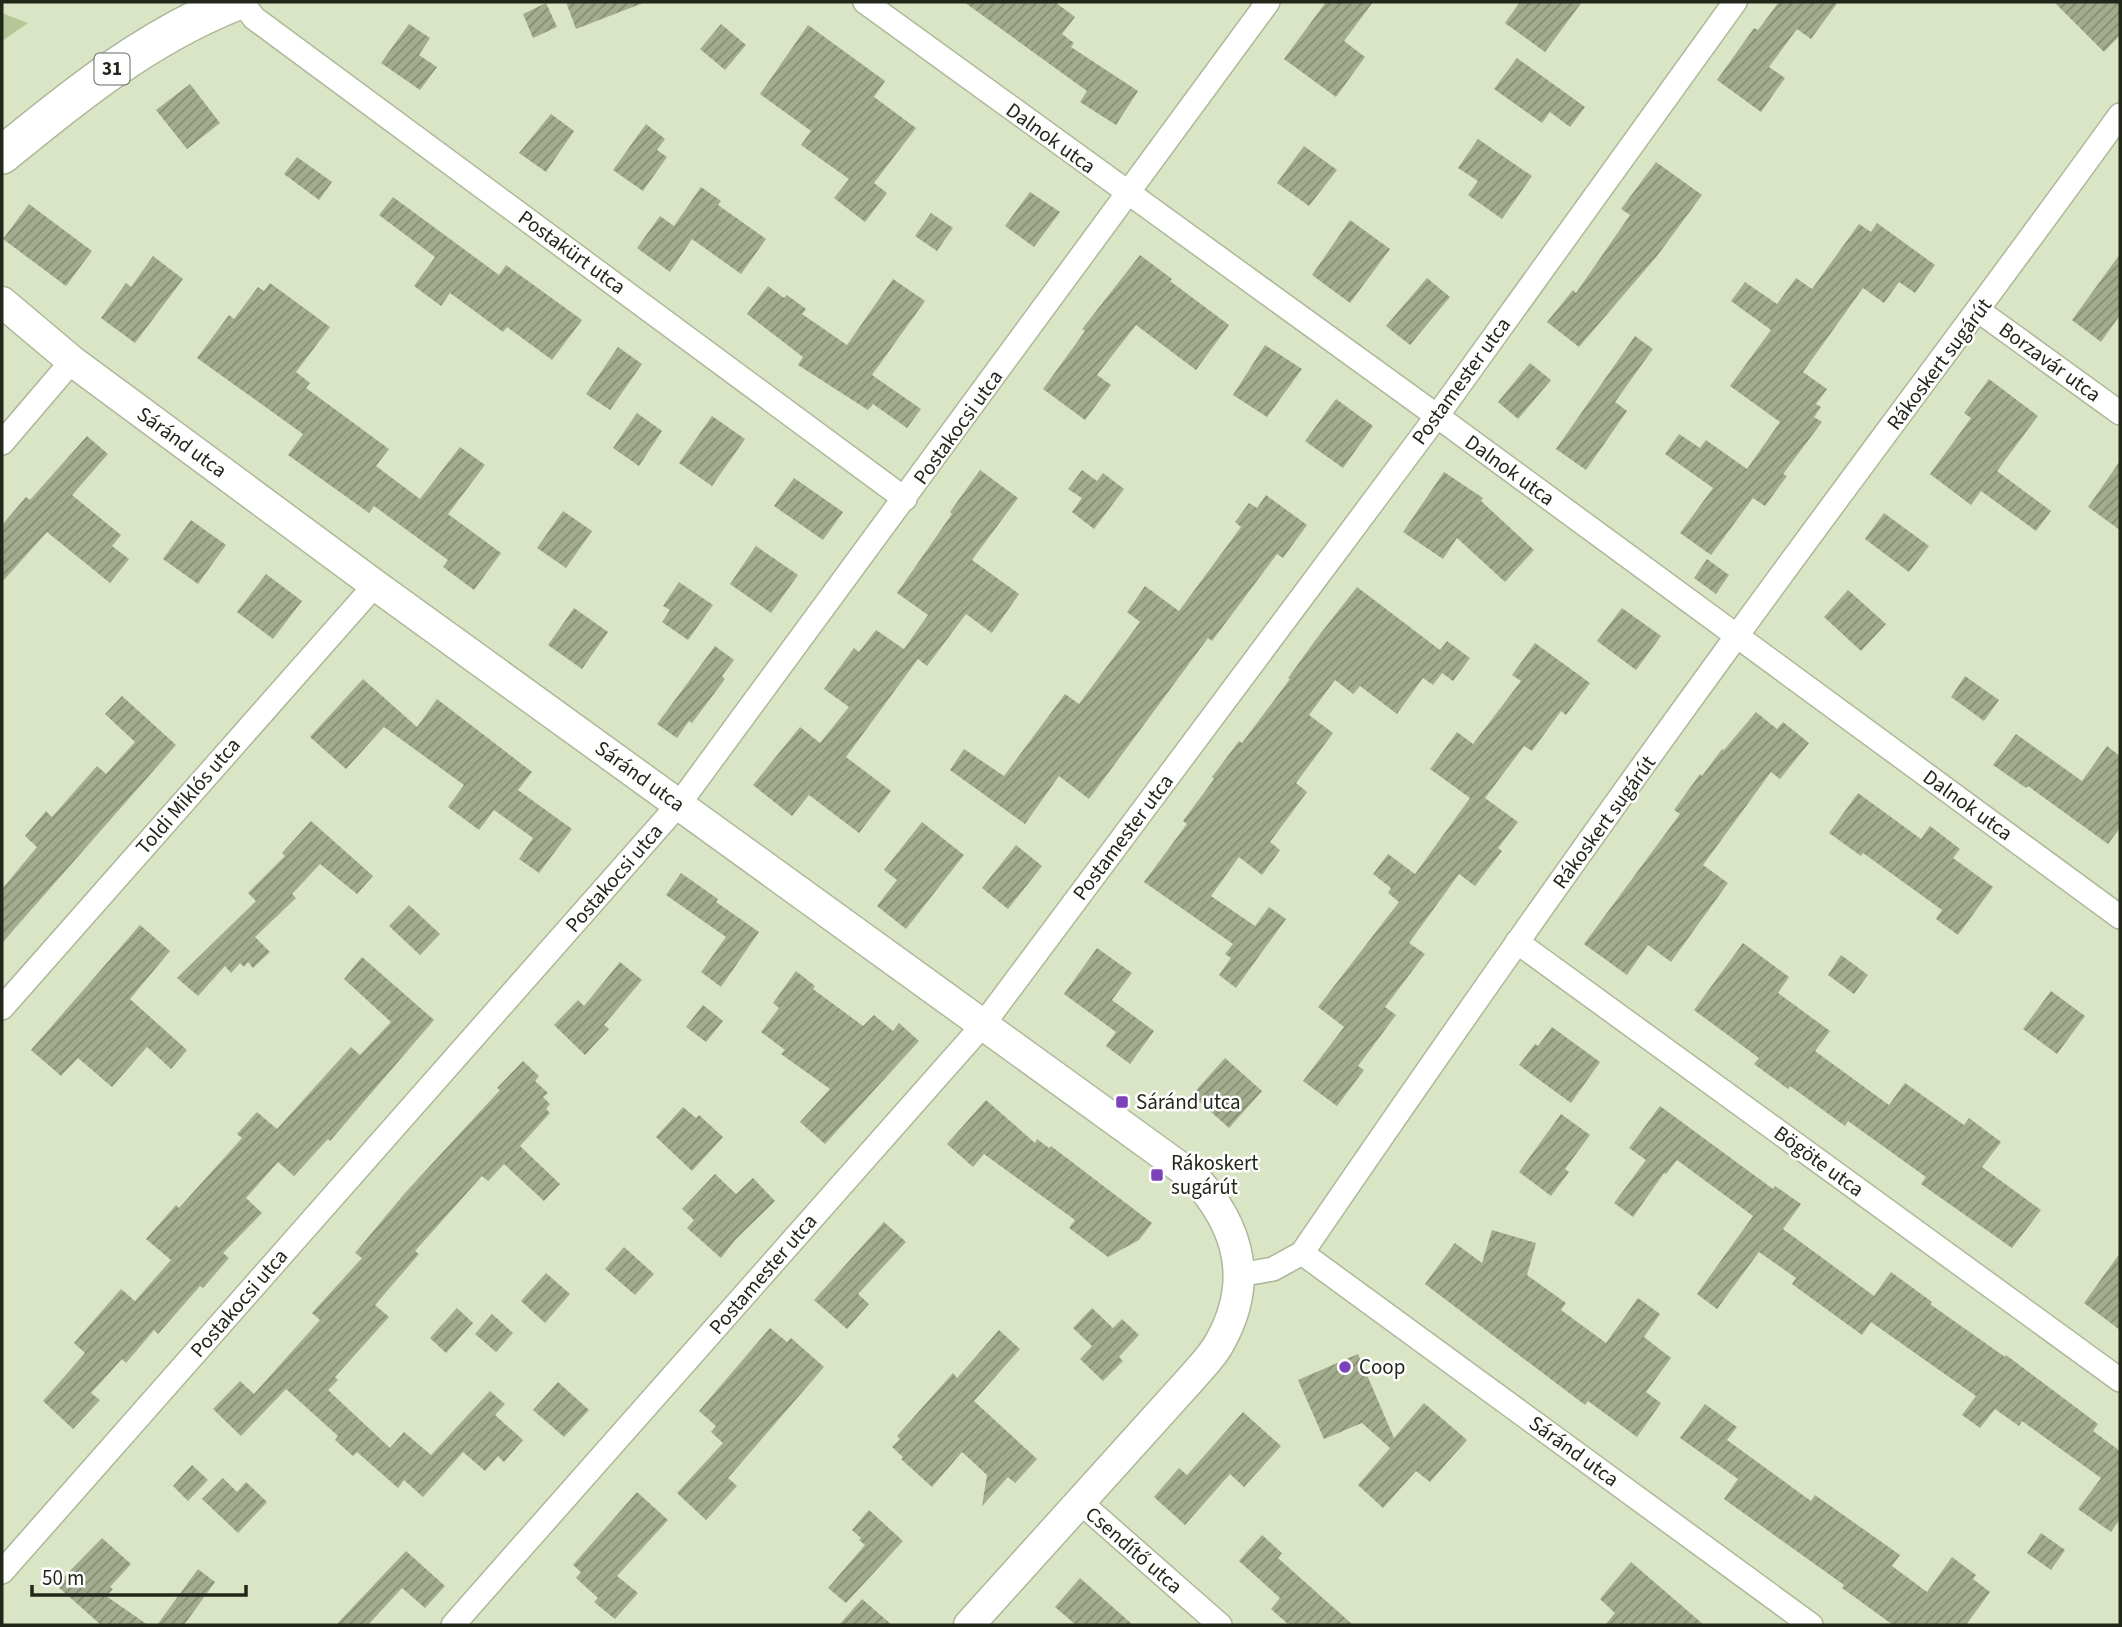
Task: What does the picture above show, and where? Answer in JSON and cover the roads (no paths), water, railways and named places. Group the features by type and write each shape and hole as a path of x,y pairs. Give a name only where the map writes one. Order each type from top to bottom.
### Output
{"main road":[{"name":"31","path":"2,155 107,72 200,16 235,2"}],"street":[{"name":"Postakürt utca","path":"242,2 254,18 905,499"},
{"name":"Dalnok utca","path":"864,2 1437,416 2120,916"},
{"name":"Postakocsi utca","path":"2,1572 679,804 1268,2"},
{"name":"Postamester utca","path":"453,1625 982,1026 1437,416 1735,2"},
{"name":"Rákoskert sugárút","path":"1239,1275 1273,1269 1302,1253 1517,942 1737,636 1979,311 2120,115"},
{"name":"Sáránd utca","path":"2,302 72,361 375,585 1195,1178 1214,1199 1227,1221 1236,1248 1239,1275"},
{"name":"Borzavár utca","path":"1979,311 2120,413"},
{"path":"2,443 72,361"},
{"name":"Toldi Miklós utca","path":"2,1008 375,585"},
{"name":"Bögöte utca","path":"1517,942 2120,1380"},
{"name":"Sáránd utca","path":"1302,1253 1811,1625"},
{"path":"969,1625 1190,1380 1219,1344 1237,1298 1239,1275"},
{"name":"Csendítő utca","path":"1080,1502 1220,1625"}],"place":[{"name":"Sáránd utca","path":"1122,1102"},
{"name":"Rákoskert sugárút","path":"1157,1175"},
{"name":"Coop","path":"1345,1367"}]}
